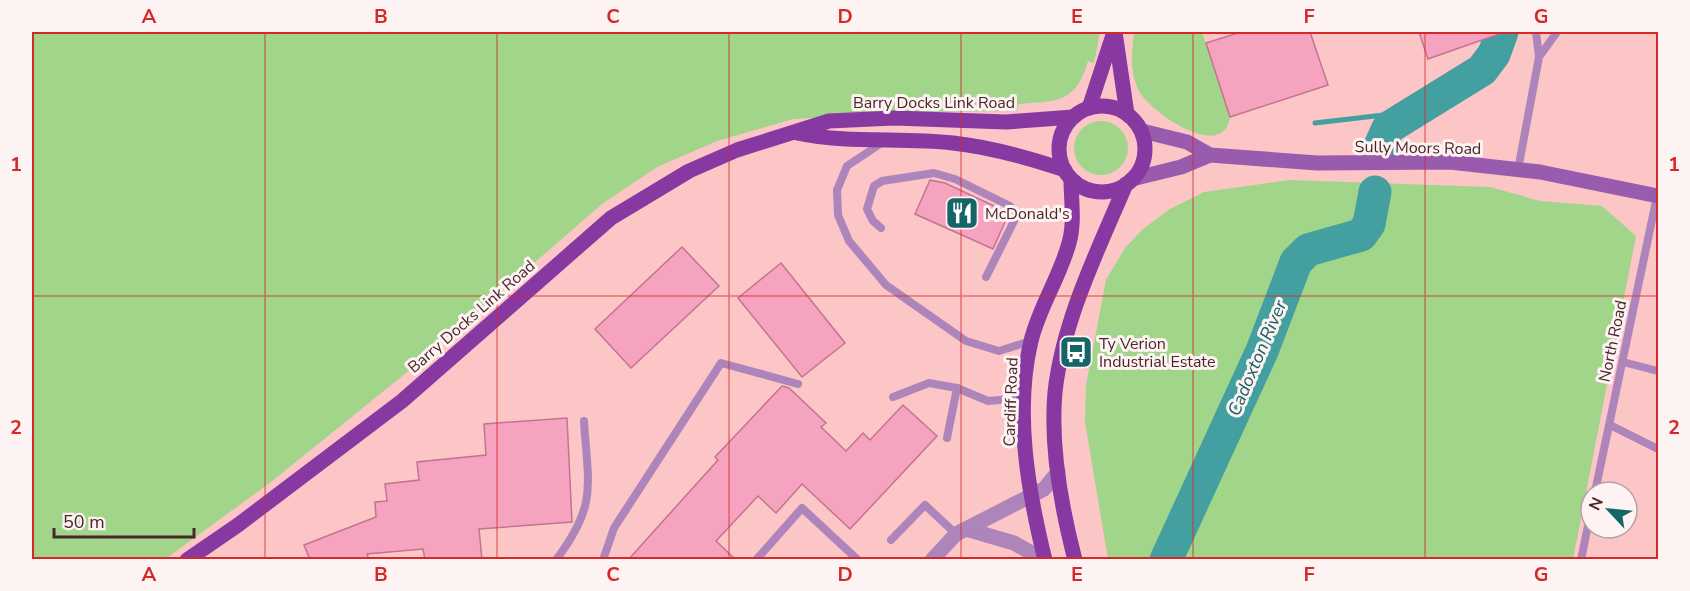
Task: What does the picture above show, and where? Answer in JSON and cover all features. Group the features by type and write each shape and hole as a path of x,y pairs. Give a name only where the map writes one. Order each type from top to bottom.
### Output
{"main road":[{"path":"1089,108 1115,32"},
{"path":"1115,32 1127,114"},
{"path":"1075,560 1058,472 1055,445 1055,391 1064,348 1088,273 1129,182 1144,155 1142,131 1127,114 1108,106 1089,108 1073,117 1061,136 1059,148 1068,175 1079,185 1098,191 1117,189 1129,182"},
{"name":"Barry Docks Link Road","path":"187,560 238,525 402,401 611,218 689,171 765,140 797,133 829,122 852,119 1006,122 1073,117"},
{"name":"Sully Moors Road","path":"1142,131 1187,142 1210,155 1317,163 1450,162 1518,170 1658,196"},
{"name":"Barry Docks Link Road","path":"797,133 832,140 888,139 964,145 1002,152 1068,175"},
{"name":"Sully Moors Road","path":"1129,182 1181,167 1210,155"},
{"name":"Cardiff Road","path":"1044,560 1030,497 1025,398 1031,341 1040,312 1069,243 1072,225 1068,175"}],"street":[{"path":"932,560 961,532 1044,489 1058,472"},
{"path":"961,532 1014,543 1044,560"}],"lane":[{"path":"1518,170 1539,57 1536,32"},
{"path":"1539,57 1557,32"},
{"path":"888,139 847,166 837,190 838,215 849,242 886,285 966,341 999,351 1031,341"},
{"path":"881,228 873,221 867,209 874,186 882,181 934,173 955,179 1010,206 1016,217 986,277"},
{"name":"North Road","path":"1598,480 1658,196"},
{"path":"1623,362 1659,371"},
{"path":"603,560 614,528 721,363 798,384"},
{"path":"893,397 929,383 957,388 988,400 1025,398"},
{"path":"947,438 957,388"},
{"path":"556,560 576,533 586,510 588,492 584,421"},
{"path":"1610,425 1659,449"},
{"path":"891,540 925,505 961,532"},
{"path":"756,560 802,508 858,560"},
{"path":"1581,560 1585,540"}],"green space":[{"path":"32,32 1100,32 1094,63 1088,61 1078,85 1064,97 1055,100 1018,104 1017,111 912,112 793,119 717,141 657,167 602,204 427,356 271,482 164,560 32,559"},
{"path":"1134,32 1202,32 1230,117 1225,130 1214,135 1200,134 1184,128 1168,119 1143,97 1137,87 1132,66"},
{"path":"1101,121 1111,123 1120,129 1126,138 1128,148 1126,158 1120,167 1111,173 1101,175 1091,173 1082,167 1076,158 1074,148 1076,138 1082,129 1091,123"},
{"path":"1289,180 1490,187 1540,201 1602,206 1636,236 1588,480 1579,480 1579,528 1573,559 1108,559 1085,422 1086,385 1106,280 1125,248 1143,229 1170,209 1204,192"}],"building":[{"path":"1241,32 1310,32 1328,85 1230,117 1206,43"},
{"path":"1419,32 1499,32 1499,34 1428,59"},
{"name":"McDonald's","path":"930,180 945,183 1005,211 1008,215 993,249 915,214"},
{"path":"682,247 719,286 631,368 595,329"},
{"path":"781,263 845,343 802,377 738,298"},
{"path":"782,386 789,388 826,423 821,427 846,451 863,433 870,440 903,405 937,436 850,529 802,484 776,513 758,496 716,541 736,560 628,560 718,460 715,457"},
{"path":"567,418 572,522 479,529 482,560 425,560 423,549 367,554 369,560 310,560 304,545 376,517 375,502 387,501 385,484 419,480 417,462 486,455 484,424"}],"waterway":[{"name":"Cadoxton River","path":"1380,146 1388,128 1482,70 1494,54 1502,32"},
{"path":"1315,123 1418,111"},
{"name":"Cadoxton River","path":"1166,560 1262,351 1296,262 1308,250 1361,235 1369,224 1375,192"}],"place":[{"name":"McDonald's","path":"962,213"},
{"name":"Ty Verion Industrial Estate","path":"1076,352"}]}
